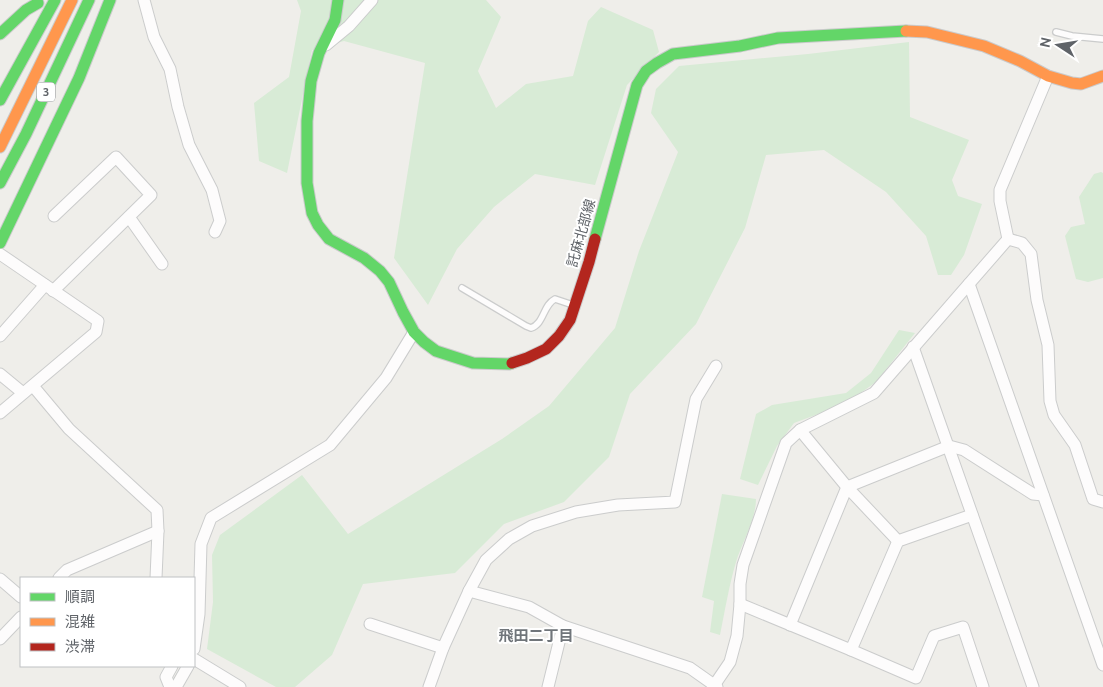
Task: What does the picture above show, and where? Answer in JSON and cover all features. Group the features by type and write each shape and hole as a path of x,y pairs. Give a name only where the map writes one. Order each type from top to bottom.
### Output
{"main road":[{"path":"0,100 54,0"},
{"name":"3","path":"0,147 72,0"},
{"name":"3","path":"0,183 26,134 89,0"},
{"path":"0,244 79,78 110,0"},
{"name":"託麻北部線","path":"338,0 335,20 318,53 311,81 307,121 308,194 312,213 318,225 329,239 364,258 380,271 389,282 414,332 424,342 436,351 473,363 509,364 528,358 546,349 565,328 570,320 589,262 637,86 646,71 673,54 740,46 778,38 901,31 928,32 984,46 1020,61 1048,76 1072,84 1081,84 1103,76"},
{"path":"0,34 26,10 38,3"}],"street":[{"path":"144,0 154,37 170,69 189,145 212,190 220,220 215,232"},
{"path":"318,53 349,26 372,0"},
{"path":"1008,239 1000,201 1000,190 1048,76"},
{"path":"0,336 49,288 151,195 116,157 54,216"},
{"path":"129,217 162,264"},
{"path":"469,591 529,608 563,626 690,668 715,686 730,662 737,636 743,565 786,443 800,430 874,393 1008,239"},
{"path":"1008,239 1022,243 1031,254 1037,300 1048,345 1050,401 1054,415 1075,445 1093,499 1103,502"},
{"path":"0,254 98,321 96,332 0,413"},
{"path":"969,284 1103,665"},
{"path":"195,642 199,614 201,544 211,518 330,445 386,378 414,332"},
{"path":"913,347 1033,687"},
{"path":"429,687 443,648 469,591 486,560 509,539 532,526 576,512 618,504 675,502 696,399 716,366"},
{"path":"0,374 23,393"},
{"path":"32,386 69,429 156,510 158,531 156,577"},
{"path":"800,430 847,487 898,541"},
{"path":"790,625 847,487 949,446 964,450 1033,494 1043,496"},
{"path":"851,650 898,541 972,515"},
{"path":"59,577 67,570 158,531"},
{"path":"0,579 20,596"},
{"path":"740,604 916,678 934,636 963,627 983,687"},
{"path":"0,639 20,618"},
{"path":"370,624 443,648"},
{"path":"548,687 563,626"},
{"path":"195,660 240,687"},
{"path":"170,687 166,677 171,667"},
{"path":"176,687 187,667"}],"lane":[{"path":"1056,32 1072,36 1103,39"},
{"path":"462,288 531,328 537,325 550,301 555,298 575,306"}],"green space":[{"path":"297,0 486,0 501,17 478,71 496,108 526,84 573,76 588,21 601,7 653,30 659,52 627,85 595,185 535,174 494,207 457,249 428,305 394,258 425,63 344,41 312,50 287,173 259,161 254,103 289,77 301,11"},
{"path":"909,42 910,117 969,140 952,180 958,196 982,204 964,255 951,275 938,275 926,236 886,192 824,150 766,155 745,228 696,324 630,394 609,457 564,502 504,524 455,573 363,584 332,655 295,687 276,687 207,649 213,602 212,555 220,535 302,475 348,534 502,439 549,406 615,328 639,251 678,152 651,113 656,89 679,66"},
{"path":"1103,173 1103,278 1088,282 1076,279 1065,236 1071,227 1085,224 1079,197 1094,174"},
{"path":"899,330 915,333 876,382 845,404 794,423 777,446 758,485 740,479 756,414 772,405 846,393 871,373"},
{"path":"722,494 756,499 754,515 734,571 720,635 710,632 714,601 702,597"}],"traffic: fast":[{"path":"0,100 55,0"},
{"path":"0,183 26,134 89,0"},
{"path":"0,243 79,78 110,0"},
{"path":"338,0 335,20 319,53 311,81 307,121 307,183 312,213 318,225 329,239 364,258 380,271 389,282 414,332 424,342 436,351 473,363 512,363"},
{"path":"0,34 26,10 38,3"},
{"path":"595,239 637,85 646,71 657,63 673,54 740,46 778,38 906,31"}],"traffic: slow":[{"path":"0,147 72,0"},
{"path":"906,31 927,32 984,46 1020,61 1048,76 1072,83 1081,84 1103,76"}],"traffic: jam":[{"path":"512,363 546,349 559,336 570,320 595,239"}],"district":[{"name":"飛田二丁目","path":"536,636"}]}
